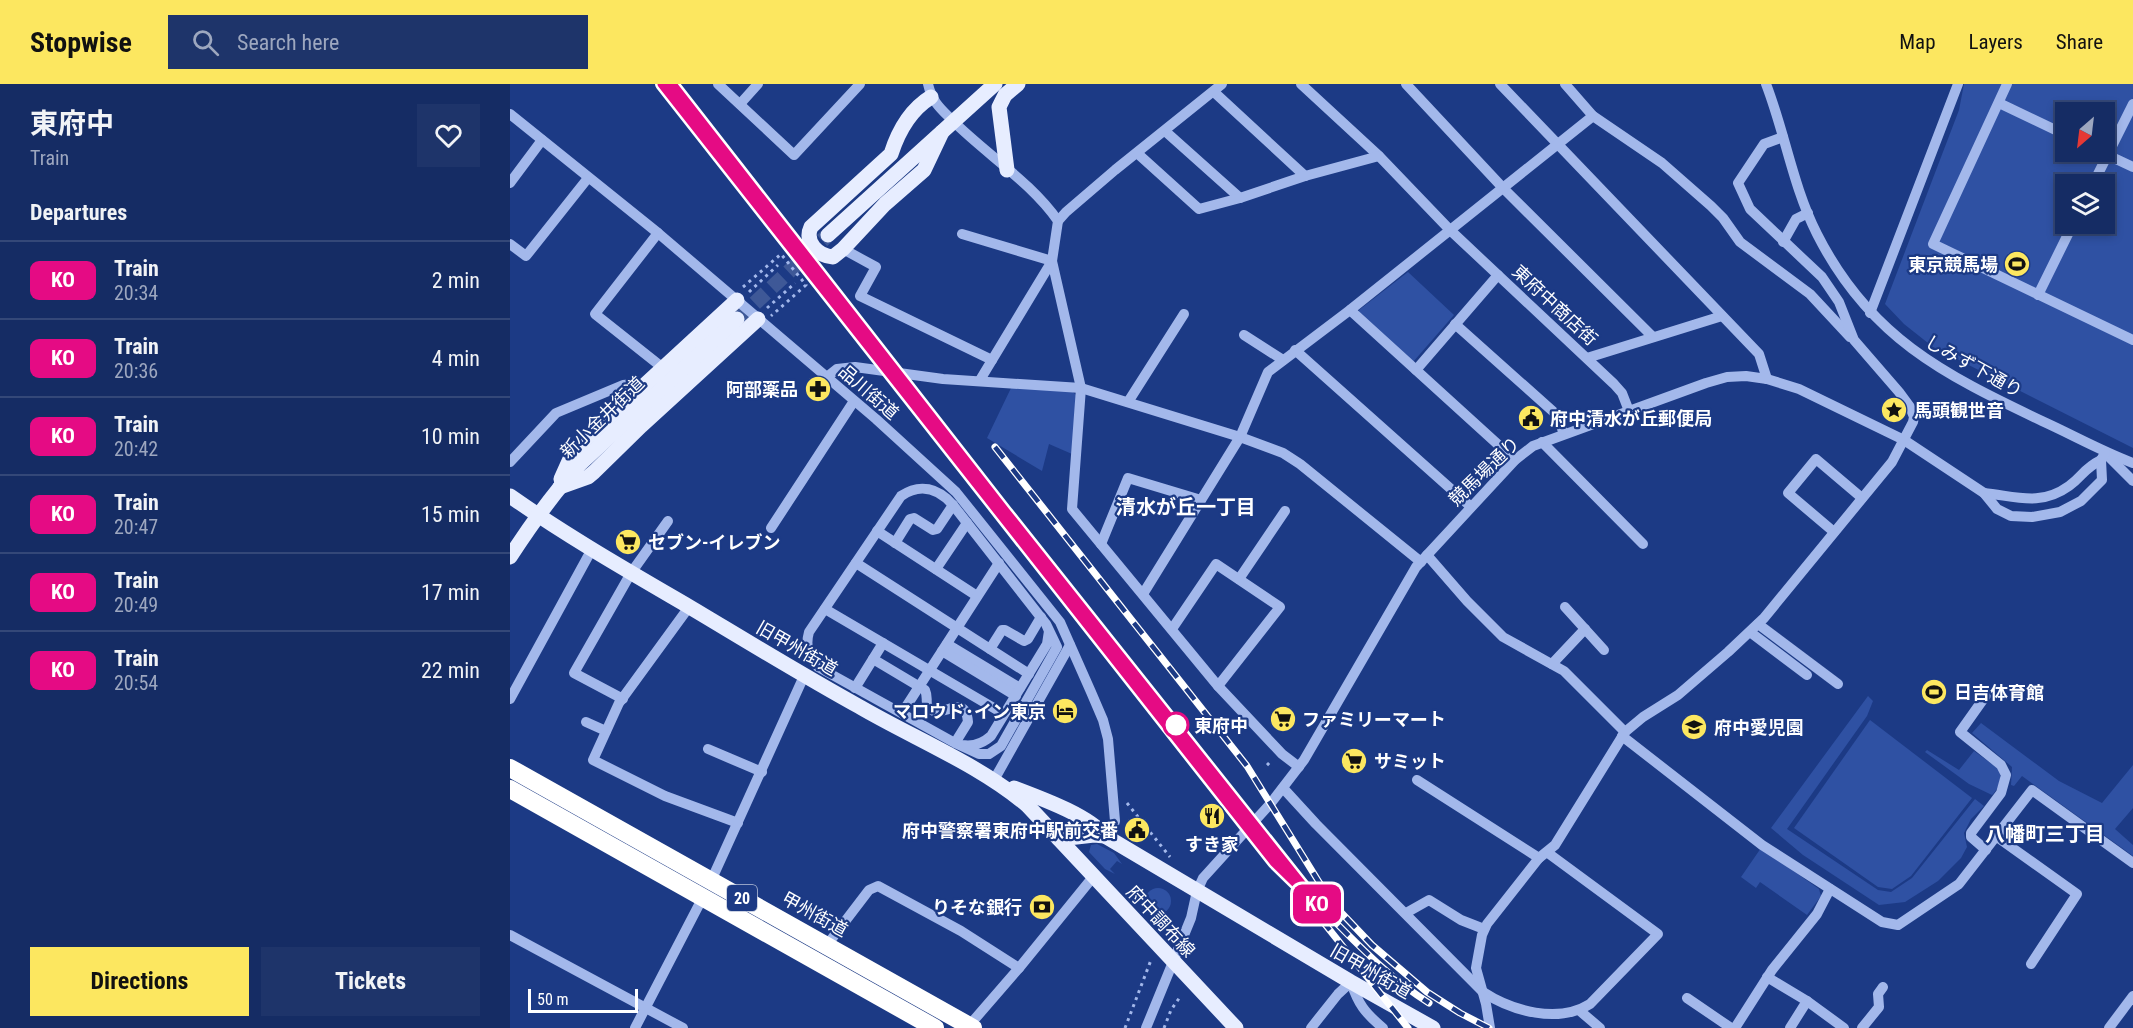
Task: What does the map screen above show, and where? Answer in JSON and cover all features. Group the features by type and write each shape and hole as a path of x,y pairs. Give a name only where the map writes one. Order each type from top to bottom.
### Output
{"highway":[{"name":"甲州街道","path":"510,768 935,1028"},
{"name":"甲州街道","path":"510,789 707,889 827,945 969,1027"}],"main road":[{"path":"975,102 981,84"},
{"path":"828,235 995,84"},
{"path":"1007,170 999,107 1005,95 1018,84"},
{"path":"929,91 908,118 891,154 810,227 808,236 810,242 819,252 833,257 843,249 885,204 924,170 948,127"},
{"path":"558,488 564,468 574,450 737,298"},
{"path":"558,488 588,477 594,472 641,426 761,318"},
{"name":"新小金井街道","path":"510,557 537,515 558,488 623,422 737,320"},
{"name":"旧甲州街道","path":"510,496 631,573 804,676 994,780 1049,802 1099,828 1108,837 1197,891 1433,1028"},
{"name":"旧甲州街道","path":"994,780 1028,806 1059,839"},
{"path":"1059,839 1094,835 1108,837"},
{"name":"府中調布線","path":"1059,839 1236,1028"}],"street":[{"path":"718,84 794,155 861,84"},
{"path":"740,104 758,84"},
{"name":"東府中商店街","path":"1301,84 1379,156 1450,231 1587,358 1622,393 1629,411"},
{"path":"1406,84 1503,188 1653,337"},
{"path":"1500,84 1759,354 1767,379"},
{"path":"1490,1028 1476,968 1484,929 1574,817 1623,734 1643,717 1678,695 1754,628 1892,462 1914,417 1910,407 1854,340 1810,294 1740,242 1723,218 1662,163 1593,116 1565,84"},
{"name":"しみず下通り","path":"1766,84 1808,213 1833,265 1870,313 1901,342 1928,362 1973,388 2073,435 2103,456"},
{"path":"1870,313 1958,84"},
{"path":"2007,84 1933,244 2133,340"},
{"path":"1299,767 1282,754 1218,686 1072,510 1081,388 1052,261 1058,221 1066,212 1218,88 1305,176"},
{"path":"929,91 948,127 968,136 1032,191 1058,221"},
{"path":"1999,103 2055,130"},
{"path":"2115,134 2133,104"},
{"name":"品川街道","path":"510,114 761,318 956,492 1060,622 1103,720 1108,739 1115,821 1113,832 1108,837"},
{"path":"1143,594 1240,437 1268,372 1350,310 1593,116"},
{"path":"1165,131 1240,198"},
{"path":"1783,137 1764,144 1738,183 1750,208 1822,277 1839,302 1854,340"},
{"path":"510,183 542,140"},
{"path":"1137,153 1199,209 1379,156"},
{"path":"2115,158 2133,167"},
{"path":"510,244 526,256 588,178"},
{"path":"1783,242 1796,219 1808,213"},
{"path":"658,233 595,314 663,368"},
{"path":"962,234 1052,261"},
{"path":"2038,295 2068,234"},
{"path":"843,249 876,267 860,296 992,360"},
{"path":"980,380 1052,261"},
{"path":"1416,370 1498,275"},
{"path":"1350,310 1515,460"},
{"path":"1128,402 1184,315"},
{"path":"1587,358 1722,316"},
{"path":"1455,324 1557,415 1564,434"},
{"path":"1244,335 1283,360"},
{"path":"1295,350 1470,506"},
{"path":"827,377 837,369 855,367 943,379 1081,388 1240,437 1282,453 1300,464 1424,558 1503,637 1564,671 1623,734 1762,845 1882,922 1898,926 1959,884 2032,790 2133,864"},
{"name":"競馬場通り","path":"1146,1028 1191,918 1197,891 1211,867 1283,788 1299,767 1424,558 1470,506 1515,460 1533,446 1706,383 1727,377 1746,376 1767,379 1799,389 1904,440 1984,493 1997,509 2011,516 2032,517 2060,512 2081,501 2102,480 2103,456"},
{"path":"510,462 556,413 623,386 634,384 639,389"},
{"path":"771,528 854,401"},
{"path":"1542,442 1642,544"},
{"path":"2103,456 2133,463"},
{"path":"2103,456 2133,481"},
{"name":"競馬場通り","path":"1984,493 2030,500 2049,496 2069,486 2087,467 2103,456"},
{"path":"1834,532 1788,493 1816,459 1862,498"},
{"path":"1101,544 1128,478 1201,500"},
{"path":"994,780 1055,662 1057,647 1044,620 942,494 922,487 910,490 901,496 809,632 806,641 808,652 818,667 979,754 988,754 1000,746 1055,662 1070,645"},
{"path":"895,543 910,519 914,518 933,530 937,529 953,505"},
{"path":"1239,579 1285,511"},
{"path":"622,699 574,673 631,573 668,521"},
{"path":"936,569 967,523"},
{"path":"878,531 977,596"},
{"path":"510,699 592,549"},
{"path":"856,563 1029,674"},
{"path":"902,714 999,563"},
{"path":"1172,629 1216,564 1280,607 1218,686"},
{"path":"689,607 622,699 593,760 665,796 738,823"},
{"path":"1565,607 1604,650"},
{"path":"825,609 1004,714"},
{"path":"990,649 1002,630 1024,641 1044,620"},
{"path":"955,743 971,745 987,740 1047,644 1049,631 1044,620"},
{"path":"1754,628 1807,675"},
{"path":"1754,628 1838,684"},
{"path":"1552,664 1585,629"},
{"path":"855,688 883,643"},
{"path":"945,647 967,666 991,681 1018,692"},
{"path":"945,647 1018,692"},
{"path":"873,659 920,686 927,694 926,705 930,710 941,711 955,706 965,712 968,722 955,743"},
{"path":"960,677 967,666"},
{"path":"635,1028 707,889 804,676"},
{"path":"984,692 991,681"},
{"path":"1986,849 1971,837 1971,833 2001,793 2006,775 2001,765 1960,732 1988,694"},
{"path":"586,722 606,731"},
{"path":"1000,746 1005,760"},
{"path":"708,749 762,772"},
{"path":"1283,788 1483,992 1498,1002 1529,1012 1570,1013 1580,1011 1599,996 1658,934 1544,856 1417,780"},
{"path":"1997,837 2077,894 2031,964"},
{"path":"969,1027 1093,877"},
{"path":"827,945 869,890 878,886 961,931 1019,968"},
{"path":"1688,998 1733,1028 1767,977 1816,914 1830,889"},
{"path":"1406,913 1429,900 1461,920 1484,929"},
{"path":"510,935 683,1028"},
{"path":"1767,977 1807,1001 1844,1028"},
{"path":"1311,1028 1338,994 1351,982 1358,1003 1369,1017 1383,1028"},
{"path":"1862,1028 1879,1007 1878,993 1883,987"},
{"path":"2109,1028 2133,996"},
{"path":"1790,1028 1807,1001"},
{"path":"1580,1011 1600,1028"}],"path":[{"path":"737,298 781,254 806,285 761,318"},
{"path":"737,298 778,265"},
{"path":"761,318 795,283"},
{"path":"1267,763 1272,768"},
{"path":"1126,802 1175,862"},
{"path":"1125,1028 1151,960"},
{"path":"1147,970 1153,976"},
{"path":"1172,998 1177,1004"},
{"path":"1164,1028 1171,1010 1180,998"}],"shaded area":[{"name":"東京競馬場","path":"1964,84 2133,84 2133,448 1933,347 1904,324 1885,304 1959,110"},
{"path":"1408,272 1454,315 1413,362 1359,314 1359,310"},
{"path":"1012,386 1072,391 1076,395 1072,454 1049,444 1042,471 987,438"},
{"path":"1868,696 1873,701 1867,716 1787,829 1878,890 1891,892 1912,878 1975,799 1984,806 1971,819 1964,833 1967,847 1961,858 1938,881 1905,902 1879,905 1803,855 1771,828"},
{"path":"1870,720 1972,798 1911,876 1892,889 1878,887 1794,828"},
{"path":"1981,723 2059,781 2102,803 2133,765 2133,808 2115,829 2133,845 2133,856 2022,776 2014,786 2011,785 2012,767 1972,733"},
{"path":"1927,750 1959,770 1974,751 1999,769 1998,787 1992,795 1969,784 1925,752"},
{"path":"1097,844 1114,853 1122,864 1117,861 1110,869 1115,874 1105,869 1089,852 1091,845"},
{"path":"1761,848 1819,889 1821,896 1807,915 1760,882 1756,888 1741,877"},
{"path":"1158,888 1167,892 1171,901 1167,910 1158,914 1149,910 1145,901 1149,892"}],"tunnel":[{"path":"738,319 828,235"}],"railway":[{"path":"662,84 1102,645 1408,1028"},
{"path":"995,447 1247,766 1332,903 1372,945 1427,992 1489,1028"},
{"path":"1319,906 1385,970 1429,1003"}],"train":[{"name":"KO","path":"662,84 1274,862 1319,906 1005,511 899,372 672,84"}],"place":[{"name":"東京競馬場","path":"2017,264"},
{"name":"阿部薬品","path":"818,389"},
{"name":"馬頭観世音","path":"1894,410"},
{"name":"府中清水が丘郵便局","path":"1531,418"},
{"name":"セブン-イレブン","path":"628,542"},
{"name":"日吉体育館","path":"1934,692"},
{"name":"マロウド･イン東京","path":"1065,711"},
{"name":"ファミリーマート","path":"1283,719"},
{"name":"東府中","path":"1176,725"},
{"name":"府中愛児園","path":"1694,727"},
{"name":"サミット","path":"1354,761"},
{"name":"すき家","path":"1212,816"},
{"name":"府中警察署東府中駅前交番","path":"1137,830"},
{"name":"りそな銀行","path":"1042,907"}],"district":[{"name":"清水が丘一丁目","path":"1186,507"},
{"name":"八幡町三丁目","path":"2045,834"}]}
